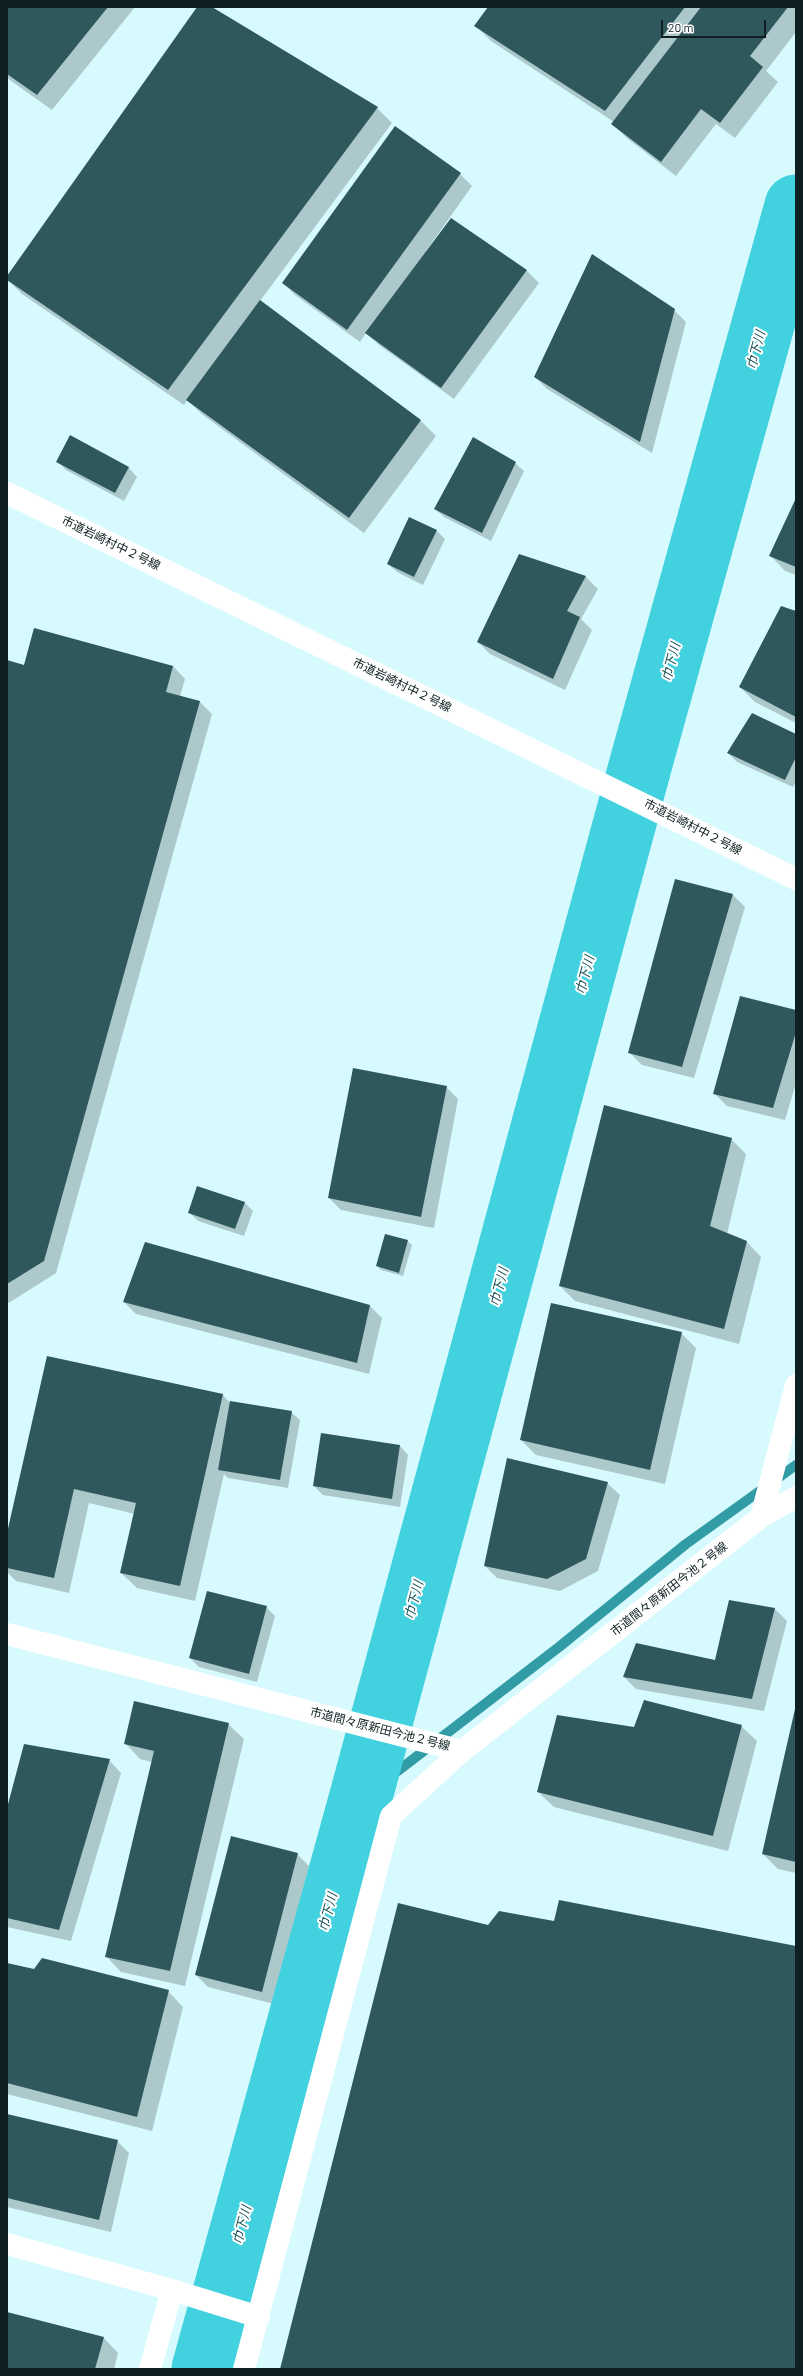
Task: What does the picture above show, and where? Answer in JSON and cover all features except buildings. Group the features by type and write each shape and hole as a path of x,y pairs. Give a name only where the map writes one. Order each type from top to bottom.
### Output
{"street":[{"name":"市道岩崎村中２号線","path":"7,493 665,813 796,879"},
{"path":"760,1517 796,1385"},
{"name":"市道間々原新田今池２号線","path":"7,1634 462,1751 760,1517 796,1497"},
{"path":"244,2369 391,1816 462,1751"},
{"path":"7,2244 172,2290 259,2317"},
{"path":"150,2369 172,2290"}],"waterway":[{"name":"巾下川","path":"203,2369 360,1800 641,763 796,206"},
{"path":"360,1800 559,1647 686,1544 796,1465"}]}
